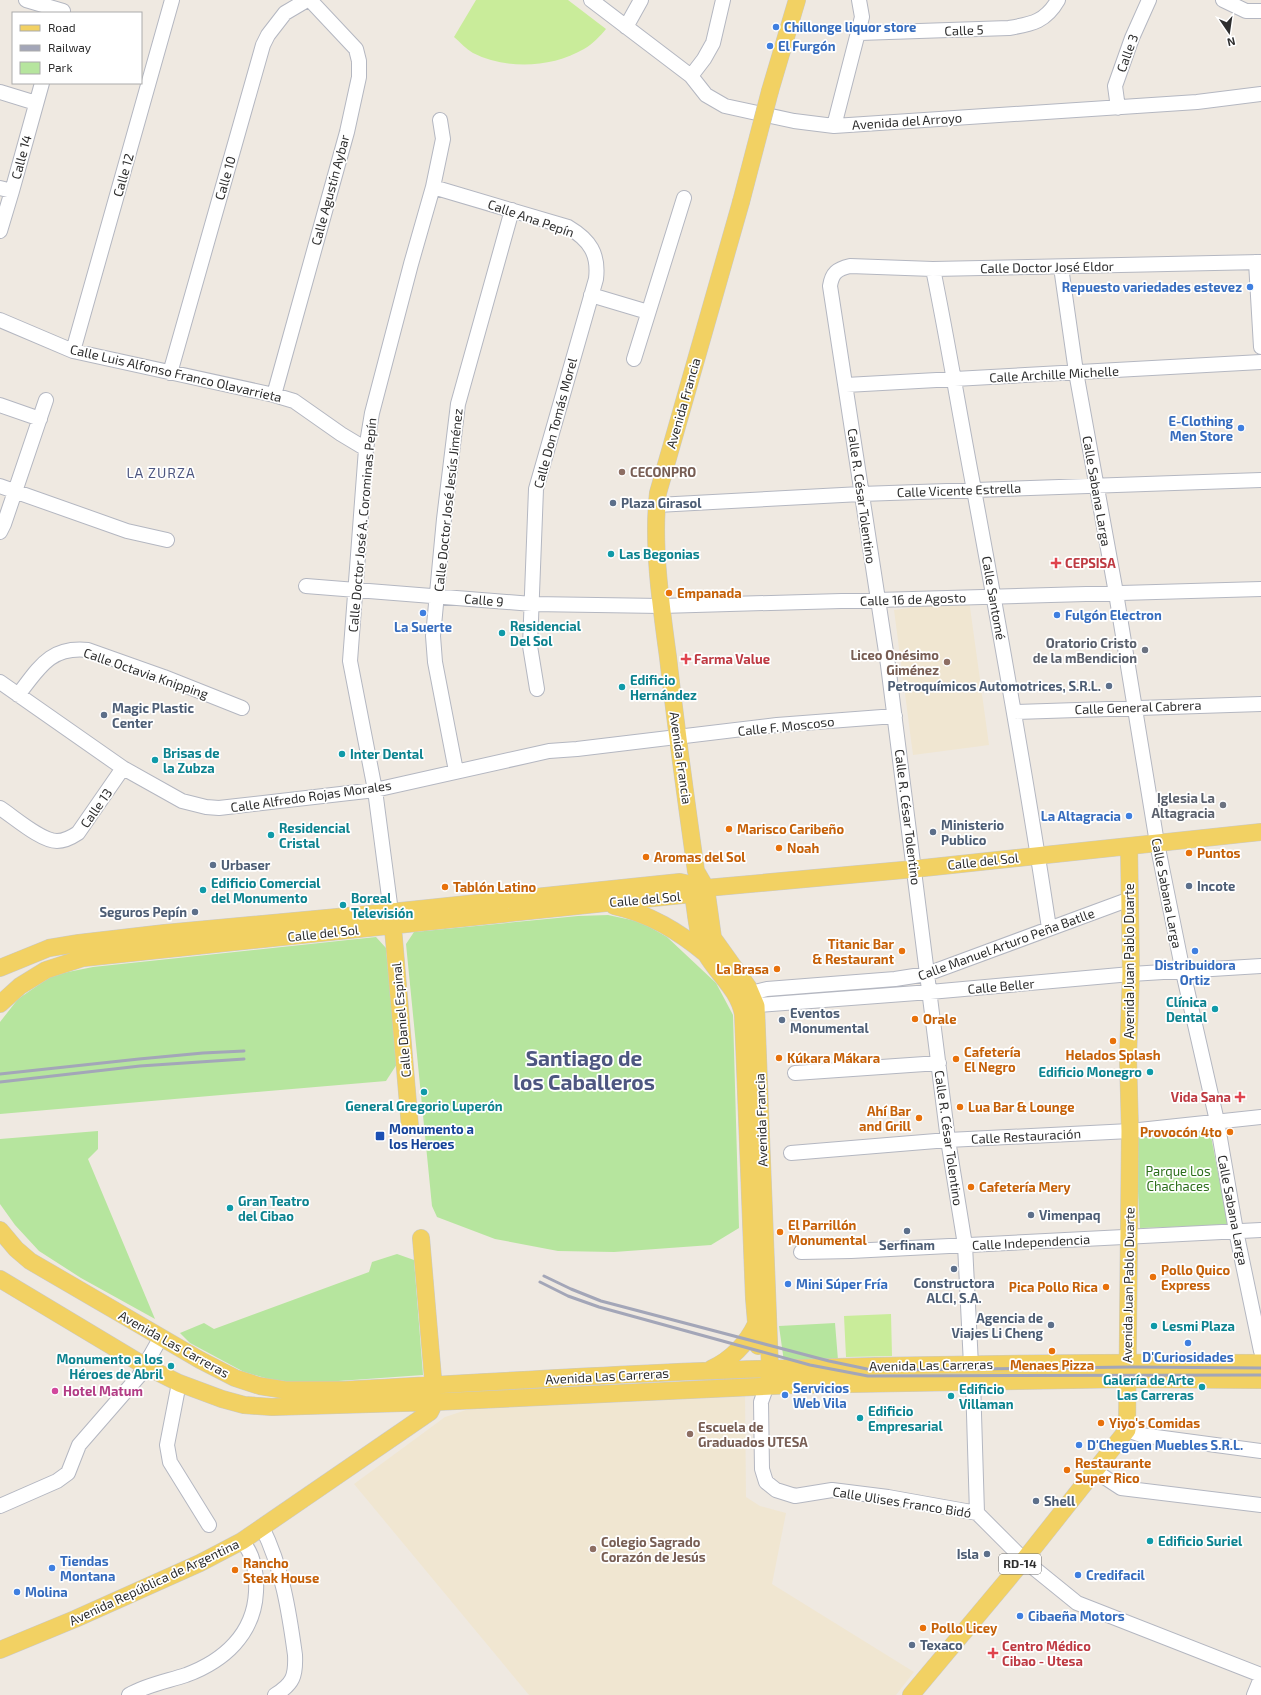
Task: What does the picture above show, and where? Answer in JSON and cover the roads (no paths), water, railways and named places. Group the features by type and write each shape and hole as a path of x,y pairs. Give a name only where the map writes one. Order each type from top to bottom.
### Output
{"main road":[{"name":"Avenida Francia","path":"765,1368 756,1324 744,1022 747,1002 706,954 699,930 697,884 661,606 657,505 658,493 671,445 741,202 770,91 798,0"},
{"name":"Calle del Sol","path":"0,968 49,948 166,941 392,919 600,903 697,884 914,869 1261,832"},
{"name":"Avenida Juan Pablo Duarte","path":"1127,1430 1130,1131 1128,1057 1131,974 1129,846"},
{"name":"Calle del Sol","path":"392,919 680,882 697,884"},
{"name":"Avenida Francia","path":"697,884 712,938 747,1002 765,1368 764,1386"},
{"path":"600,903 628,909 656,920 681,934 706,954"},
{"name":"Calle Daniel Espinal","path":"392,919 410,1127"},
{"name":"Calle del Sol","path":"0,1004 20,986 46,970 83,958 166,941"},
{"name":"Avenida Las Carreras","path":"0,1230 16,1249 30,1261 200,1360 235,1378 260,1386 284,1390 311,1391 765,1368 972,1373 1128,1371 1261,1363"},
{"path":"421,1238 435,1402"},
{"name":"Avenida Las Carreras","path":"0,1279 146,1366 180,1383 222,1399 244,1404 272,1407 435,1402 764,1386 972,1373"},
{"path":"708,1371 721,1364 736,1352 746,1341 756,1324"},
{"name":"Avenida Las Carreras","path":"1128,1371 1261,1380"},
{"name":"Avenida República de Argentina","path":"0,1650 75,1619 193,1566 242,1541 424,1417 430,1412 435,1402"},
{"name":"RD-14","path":"911,1695 1024,1560 1127,1430"}],"street":[{"path":"26,0 64,8"},
{"name":"Calle 12","path":"73,351 172,0"},
{"name":"Calle 10","path":"170,372 263,45 268,35 285,13 308,0"},
{"name":"Calle Agustín Aybar","path":"274,395 347,132 359,78 359,61 356,49 308,0"},
{"name":"Avenida del Arroyo","path":"591,0 691,76 706,95 725,106 794,121 834,126 1118,108 1196,102 1261,94"},
{"path":"626,26 641,0"},
{"path":"691,76 714,43 723,0"},
{"path":"834,126 862,17 859,0"},
{"name":"Calle 5","path":"858,32 1009,28 1029,24 1044,18 1053,9 1058,0"},
{"name":"Calle 3","path":"1118,108 1115,86 1132,38 1149,0"},
{"path":"1223,0 1246,11 1261,11"},
{"name":"Calle 14","path":"0,231 6,190 42,84"},
{"path":"0,92 36,103"},
{"name":"Calle Doctor José A. Corominas Pepín","path":"392,919 375,790 350,661 366,449 372,412 433,187 443,139 440,120"},
{"name":"Calle Ana Pepín","path":"433,187 568,227 580,234 588,242 594,255 597,267 596,279"},
{"path":"634,359 684,198"},
{"name":"Calle Doctor José Jesús Jiménez","path":"456,770 435,662 433,636 437,596 458,404 512,210"},
{"path":"1258,262 1261,347"},
{"name":"Calle Doctor José Eldor","path":"835,272 850,266 933,269 1258,262"},
{"name":"Calle Sabana Larga","path":"1061,267 1076,372 1116,593 1157,843 1183,972 1216,1121 1236,1231 1261,1351"},
{"name":"Calle Santomé","path":"933,269 994,596 1049,928"},
{"name":"Calle R. César Tolentino","path":"835,272 831,278 830,286 895,716 948,1140 965,1245 972,1373 977,1513"},
{"name":"Calle Don Tomás Morel","path":"537,690 530,646 536,488 596,279"},
{"path":"591,295 648,312"},
{"name":"Calle Luis Alfonso Franco Olavarrieta","path":"0,320 73,351 274,395 294,401 341,434 366,449"},
{"name":"Calle Archille Michelle","path":"846,386 1261,362"},
{"path":"0,532 46,400"},
{"path":"0,405 40,419"},
{"name":"Calle Vicente Estrella","path":"657,505 861,494 1261,480"},
{"path":"0,486 128,531 167,540"},
{"name":"Calle 9","path":"306,586 532,604 661,606"},
{"name":"Calle 16 de Agosto","path":"661,606 1261,589"},
{"name":"Calle Octavia Knipping","path":"18,694 43,663 60,652 77,649 88,650 164,677 242,708"},
{"name":"Calle Alfredo Rojas Morales","path":"0,682 123,768 182,801 206,807 231,808 375,790 456,770 549,751 678,738"},
{"name":"Calle General Cabrera","path":"1014,712 1261,704"},
{"name":"Calle F. Moscoso","path":"678,738 777,725 895,716"},
{"name":"Calle 13","path":"0,808 46,839 58,841 69,838 78,833 123,768"},
{"name":"Calle Manuel Arturo Peña Batlle","path":"747,1002 767,989 895,979 927,974 1130,899"},
{"name":"Calle Beller","path":"747,1002 930,992 1131,974 1261,966"},
{"path":"795,1073 939,1063"},
{"name":"Calle Restauración","path":"791,1153 948,1140 1130,1131 1216,1121 1261,1118"},
{"name":"Calle Independencia","path":"801,1252 1261,1230"},
{"path":"0,1506 57,1481 68,1473 79,1445 110,1411 146,1366 161,1337"},
{"path":"180,1383 167,1445 170,1462 209,1525"},
{"name":"Calle Ulises Franco Bidó","path":"764,1386 761,1402 762,1470 766,1482 776,1490 795,1496 832,1490 888,1497 977,1513 1024,1560 1078,1602 1261,1676"},
{"path":"1127,1430 1141,1435 1261,1451"},
{"path":"1095,1471 1121,1488 1261,1505"},
{"path":"262,1527 274,1554 282,1579 295,1656 295,1670 291,1681 285,1689 275,1695"},
{"path":"129,1695 202,1668 221,1657 245,1632 252,1618 256,1599 256,1582 254,1564 247,1546 242,1541"},
{"path":"1254,1695 1261,1676"}],"railway":[{"path":"0,1074 139,1059 244,1051"},
{"path":"0,1082 140,1066 244,1059"},
{"path":"544,1276 601,1301 829,1361 867,1369 1131,1367 1261,1368"},
{"path":"540,1282 568,1296 599,1307 810,1365 868,1376 1261,1375"}],"place":[{"name":"Chillonge liquor store","path":"776,27"},
{"name":"El Furgón","path":"770,46"},
{"name":"Repuesto variedades estevez","path":"1250,287"},
{"name":"E-Clothing Men Store","path":"1241,428"},
{"name":"CECONPRO","path":"622,472"},
{"name":"Plaza Girasol","path":"613,503"},
{"name":"Las Begonias","path":"611,554"},
{"name":"CEPSISA","path":"1056,563"},
{"name":"Empanada","path":"669,593"},
{"name":"La Suerte","path":"423,613"},
{"name":"Fulgón Electron","path":"1057,615"},
{"name":"Residencial Del Sol","path":"502,633"},
{"name":"Oratorio Cristo de la mBendicion","path":"1145,650"},
{"name":"Farma Value","path":"686,659"},
{"name":"Liceo Onésimo Giménez","path":"947,662"},
{"name":"Petroquímicos Automotrices, S.R.L.","path":"1109,686"},
{"name":"Edificio Hernández","path":"622,687"},
{"name":"Magic Plastic Center","path":"104,715"},
{"name":"Inter Dental","path":"342,754"},
{"name":"Brisas de la Zubza","path":"155,760"},
{"name":"Iglesia La Altagracia","path":"1223,805"},
{"name":"La Altagracia","path":"1129,816"},
{"name":"Marisco Caribeño","path":"729,829"},
{"name":"Ministerio Publico","path":"933,832"},
{"name":"Residencial Cristal","path":"271,835"},
{"name":"Noah","path":"779,848"},
{"name":"Puntos","path":"1189,853"},
{"name":"Aromas del Sol","path":"646,857"},
{"name":"Urbaser","path":"213,865"},
{"name":"Incote","path":"1189,886"},
{"name":"Tablón Latino","path":"445,887"},
{"name":"Edificio Comercial del Monumento","path":"203,890"},
{"name":"Boreal Televisión","path":"343,905"},
{"name":"Seguros Pepín","path":"195,912"},
{"name":"Titanic Bar & Restaurant","path":"902,951"},
{"name":"Distribuidora Ortiz","path":"1195,951"},
{"name":"La Brasa","path":"777,969"},
{"name":"Clínica Dental","path":"1215,1009"},
{"name":"Orale","path":"915,1019"},
{"name":"Eventos Monumental","path":"782,1020"},
{"name":"Helados Splash","path":"1113,1041"},
{"name":"Kúkara Mákara","path":"779,1058"},
{"name":"Cafetería El Negro","path":"956,1059"},
{"name":"Edificio Monegro","path":"1150,1072"},
{"name":"General Gregorio Luperón","path":"424,1092"},
{"name":"Vida Sana","path":"1240,1097"},
{"name":"Lua Bar & Lounge","path":"960,1107"},
{"name":"Ahí Bar and Grill","path":"919,1118"},
{"name":"Provocón 4to","path":"1230,1132"},
{"name":"Monumento a los Heroes","path":"380,1136"},
{"name":"Cafetería Mery","path":"971,1187"},
{"name":"Gran Teatro del Cibao","path":"230,1208"},
{"name":"Vimenpaq","path":"1031,1215"},
{"name":"Serfinam","path":"907,1231"},
{"name":"El Parrillón Monumental","path":"780,1232"},
{"name":"Constructora ALCI, S.A.","path":"954,1269"},
{"name":"Pollo Quico Express","path":"1153,1277"},
{"name":"Mini Súper Fría","path":"788,1284"},
{"name":"Pica Pollo Rica","path":"1106,1287"},
{"name":"Agencia de Viajes Li Cheng","path":"1051,1325"},
{"name":"Lesmi Plaza","path":"1154,1326"},
{"name":"D'Curiosidades","path":"1188,1343"},
{"name":"Menaes Pizza","path":"1052,1351"},
{"name":"Monumento a los Héroes de Abril","path":"171,1366"},
{"name":"Galería de Arte Las Carreras","path":"1202,1387"},
{"name":"Hotel Matum","path":"55,1391"},
{"name":"Servicios Web Vila","path":"785,1395"},
{"name":"Edificio Villaman","path":"951,1396"},
{"name":"Edificio Empresarial","path":"860,1418"},
{"name":"Yiyo's Comidas","path":"1101,1423"},
{"name":"Escuela de Graduados UTESA","path":"690,1434"},
{"name":"D'Cheguen Muebles S.R.L.","path":"1079,1445"},
{"name":"Restaurante Super Rico","path":"1067,1470"},
{"name":"Shell","path":"1036,1501"},
{"name":"Edificio Suriel","path":"1150,1541"},
{"name":"Colegio Sagrado Corazón de Jesús","path":"593,1549"},
{"name":"Isla","path":"987,1554"},
{"name":"Tiendas Montana","path":"52,1568"},
{"name":"Rancho Steak House","path":"235,1570"},
{"name":"Credifacil","path":"1078,1575"},
{"name":"Molina","path":"17,1592"},
{"name":"Cibaeña Motors","path":"1020,1616"},
{"name":"Pollo Licey","path":"923,1628"},
{"name":"Texaco","path":"912,1645"},
{"name":"Centro Médico Cibao - Utesa","path":"993,1653"}],"district":[{"name":"LA ZURZA","path":"161,473"},
{"name":"Santiago de los Caballeros","path":"584,1071"}],"park label":[{"name":"Parque Los Chachaces","path":"1178,1178"}]}
